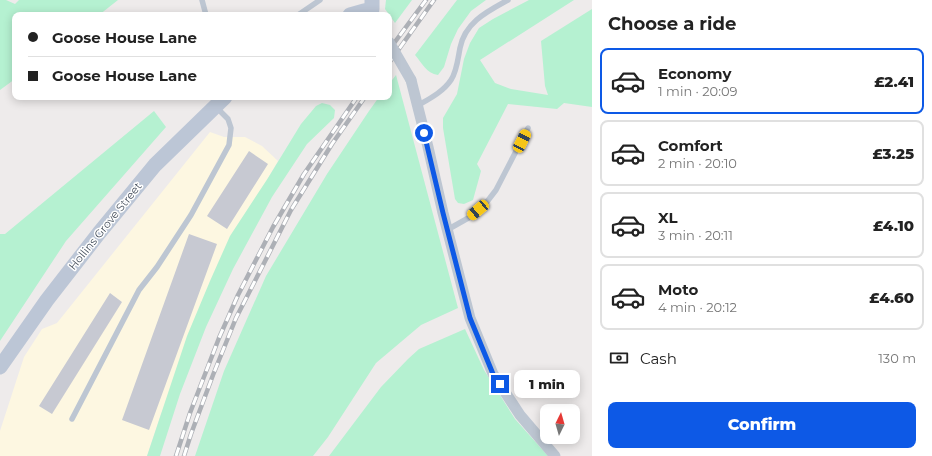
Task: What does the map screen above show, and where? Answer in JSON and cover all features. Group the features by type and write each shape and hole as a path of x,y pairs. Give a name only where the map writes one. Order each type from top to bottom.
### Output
{"street":[{"path":"360,12 373,8"},
{"path":"392,47 411,80 470,318 493,374 520,415 555,456"},
{"name":"Hollins Grove Street","path":"0,367 47,300 99,233 155,165 220,102"}],"lane":[{"path":"202,0 205,12"},
{"path":"302,12 320,0"},
{"path":"417,106 443,89 450,82 453,77 461,42 471,26 480,16 508,0"},
{"path":"72,419 139,290 157,267 191,215 229,145 231,128 220,102"},
{"path":"448,230 470,217 486,203 496,190 528,128"}],"shaded area":[{"path":"210,132 224,137 245,137 262,146 278,161 268,178 161,414 147,456 0,456 0,431 24,357 42,329 57,323"}],"green space":[{"path":"0,0 6,0 15,4 19,0 118,0 103,12 12,12 12,81 0,90"},
{"path":"386,0 412,0 395,23 392,19 392,12 387,12 385,9"},
{"path":"457,0 486,0 471,11 458,29 451,44 444,67 438,75 434,74 425,67 415,55"},
{"path":"529,0 574,0 480,60 495,83 511,89 548,95 545,86 541,41 592,9 592,107 564,103 557,109 508,104 477,164 481,171 473,200 464,204 458,203 455,199 443,128 443,118 457,94 464,59 470,43 479,28"},
{"path":"396,75 458,308 421,325 376,363 328,437 313,456 195,456 224,371 266,276 327,174 377,100 392,100 392,80"},
{"path":"322,103 330,105 335,110 334,118 307,144 272,197 233,269 206,327 180,394 160,456 147,456 187,336 230,236 301,124 316,106"},
{"path":"154,111 166,127 66,241 0,341 0,234 5,234"},
{"path":"465,329 484,370 515,419 548,456 329,456 381,387 408,359 419,349"}],"building":[{"path":"249,151 268,164 227,229 207,216"},
{"path":"189,234 217,244 149,430 122,420"},
{"path":"110,293 122,302 52,414 39,406"}],"railway":[{"path":"392,46 426,0"},
{"path":"392,59 434,0"},
{"path":"176,456 190,413 219,338 238,295 273,227 304,174 355,100"},
{"path":"184,456 213,375 236,318 291,210 332,144 363,100"}],"route":[{"path":"424,133 470,318 493,374 500,384"}]}
